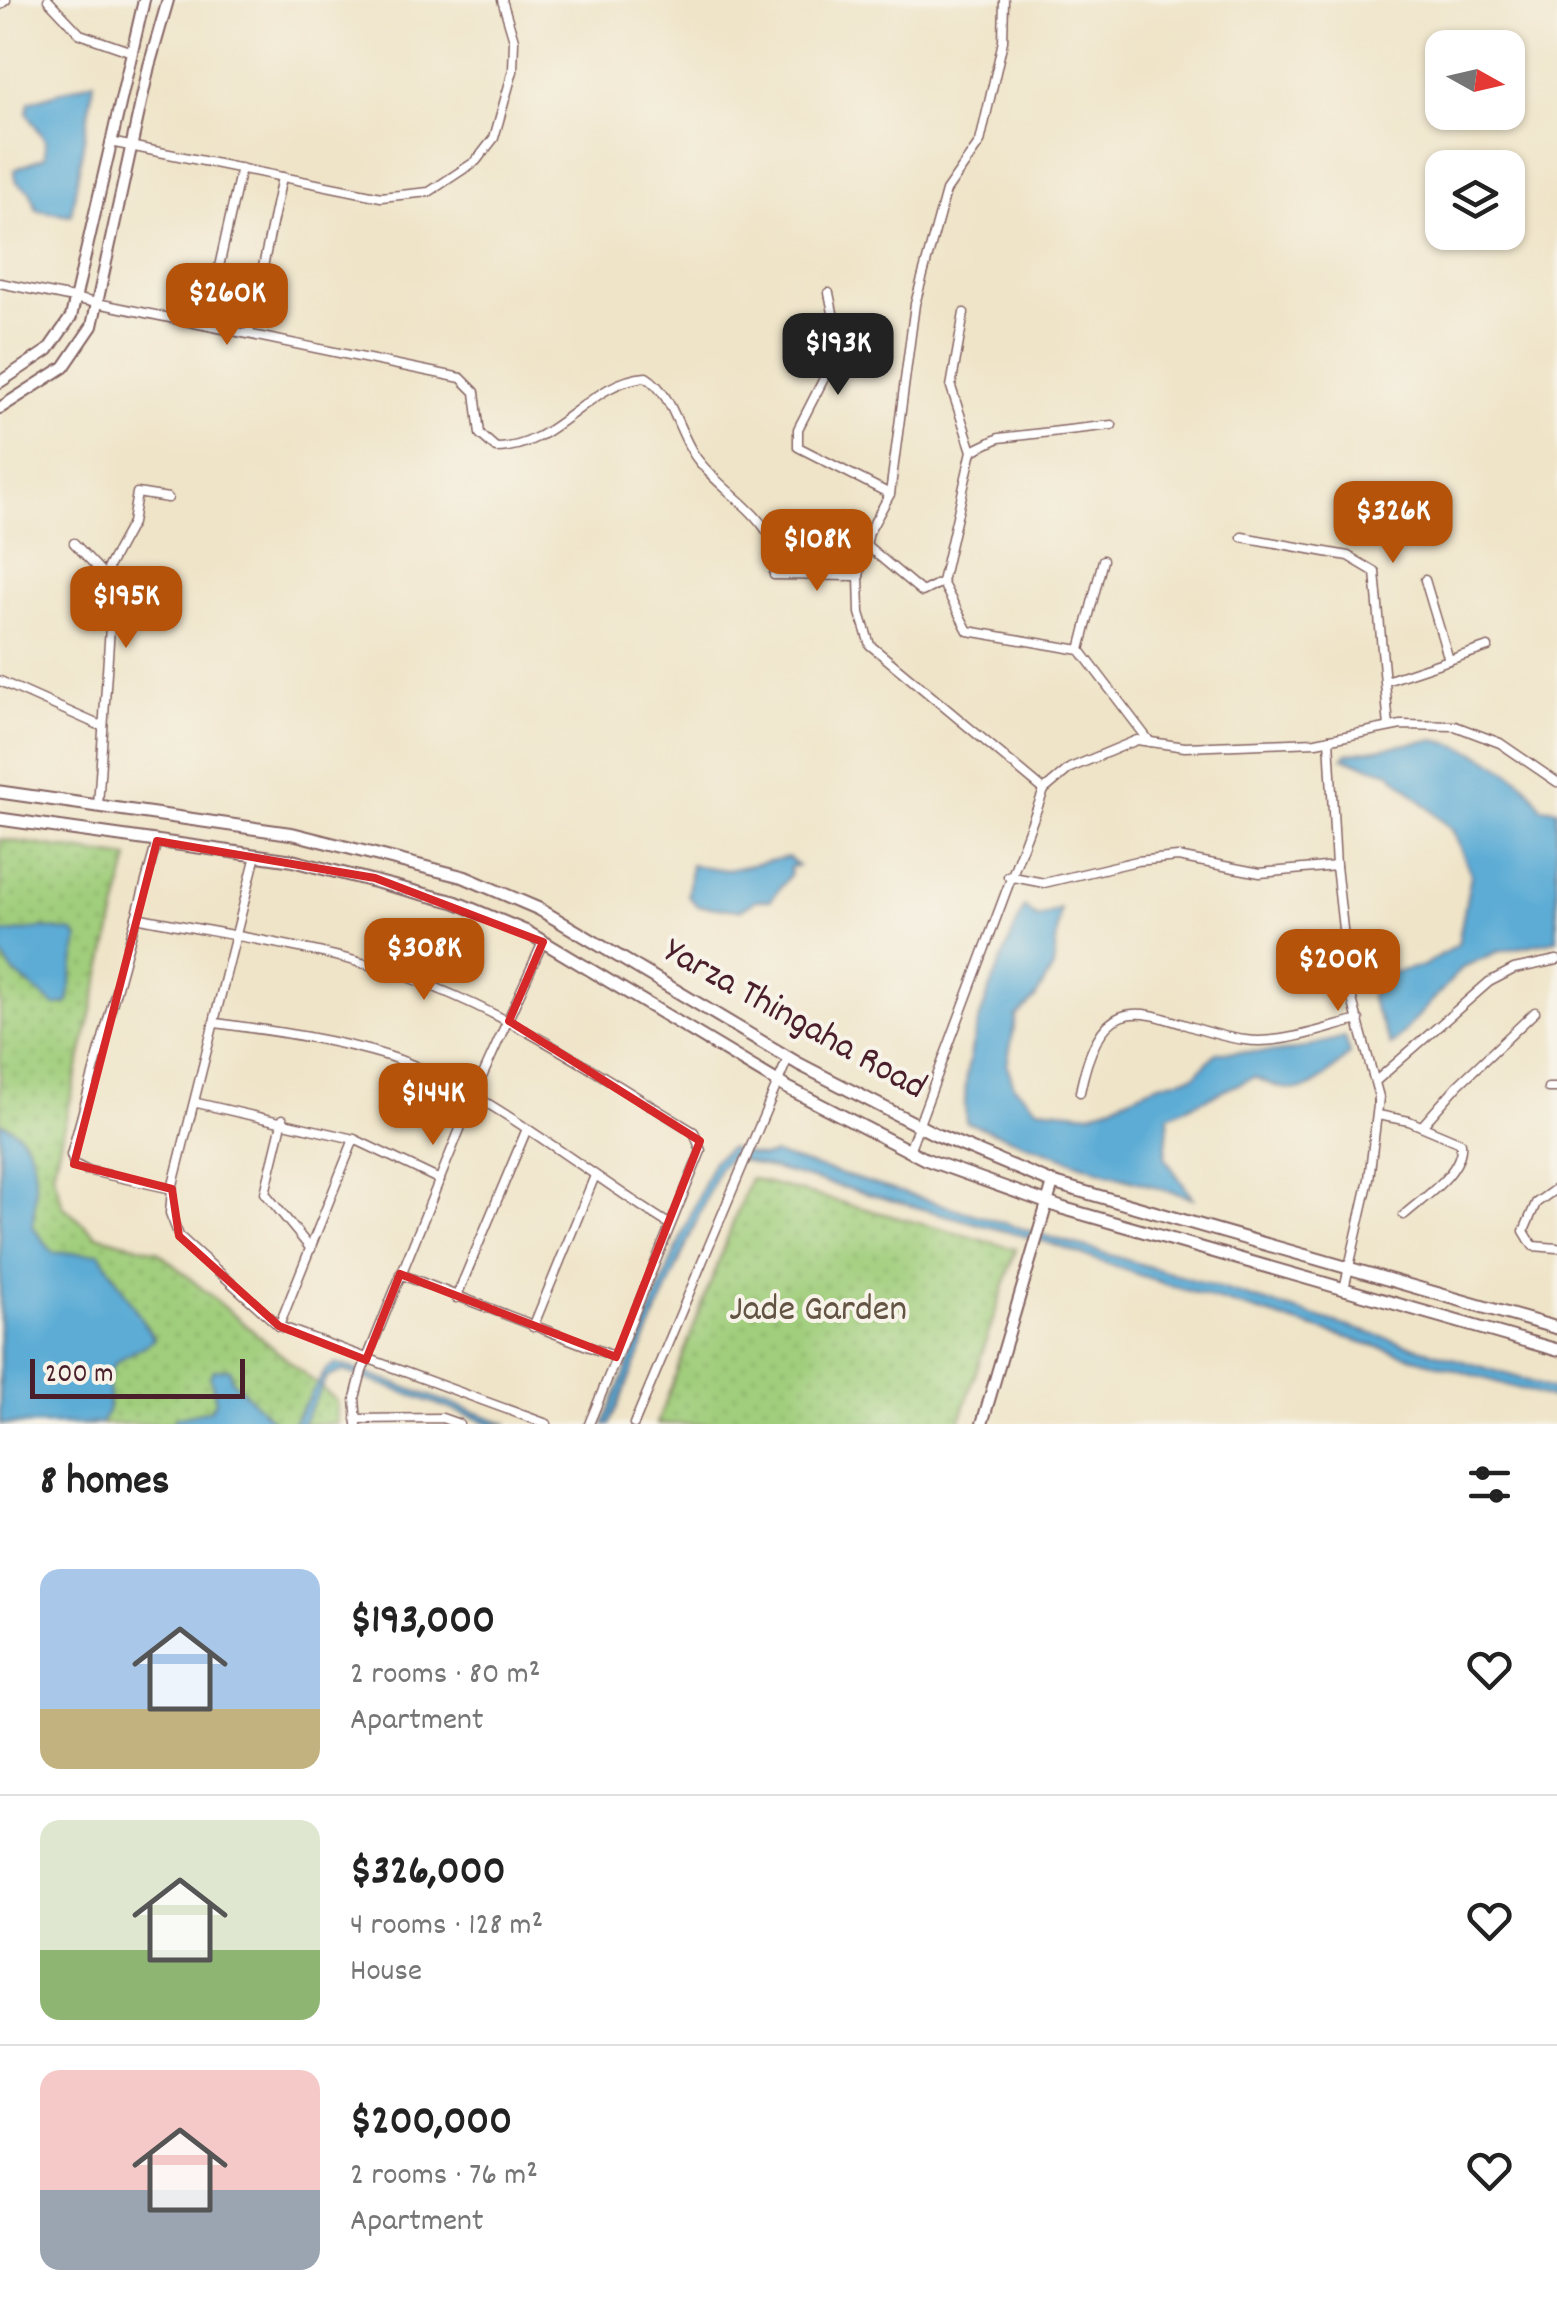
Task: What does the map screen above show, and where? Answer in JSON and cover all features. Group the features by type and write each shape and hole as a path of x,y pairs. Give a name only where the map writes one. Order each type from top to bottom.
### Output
{"main road":[{"name":"Yarza Thingaha Road","path":"0,792 294,834 464,877 539,908 788,1058 918,1125 1052,1183 1557,1328"},
{"name":"Yarza Thingaha Road","path":"0,819 256,855 391,883 455,902 543,942 776,1082 910,1151 1046,1202 1557,1350"}],"street":[{"path":"48,0 80,34 129,51"},
{"path":"0,382 48,350 71,317 129,51 144,0"},
{"path":"0,390 5,406 64,366 92,326 168,0"},
{"path":"110,142 402,198 430,192 476,161 494,138 514,71 514,40 502,0"},
{"path":"1004,0 1002,41 980,142 946,191 914,304 890,494 866,545 859,576 860,613 870,645 1044,790"},
{"path":"206,325 241,168"},
{"path":"249,334 282,177"},
{"path":"0,283 461,378 475,392 480,434 496,448 528,441 616,383 646,376 660,387 693,454 710,476 768,533 778,557 774,575 859,576"},
{"path":"829,293 840,346 798,429 798,447 890,494"},
{"path":"964,312 951,387 972,451 942,582 968,630 1080,650 1150,742"},
{"path":"972,451 998,438 1112,425"},
{"path":"98,806 109,558 132,523 137,493 168,498"},
{"path":"1242,537 1348,556 1368,564 1375,572 1389,727"},
{"path":"74,543 109,580"},
{"path":"866,545 922,592 942,582"},
{"path":"1080,650 1103,560"},
{"path":"1425,580 1448,660"},
{"path":"1386,680 1488,647"},
{"path":"0,682 102,726"},
{"path":"910,1151 1008,876 1044,790 1070,768 1137,740 1185,747 1329,740 1389,727 1455,726 1500,744 1557,782"},
{"path":"1329,740 1336,866 1350,992 1377,1080 1378,1115 1344,1289"},
{"path":"157,841 71,1155 74,1164 86,1170 172,1189"},
{"path":"256,855 197,1103 172,1189 170,1212 180,1236 279,1326 541,1423"},
{"path":"1008,876 1044,883 1137,861 1178,857 1260,873 1336,866"},
{"path":"136,917 347,960 431,986 509,1021 694,1132 701,1151 589,1424"},
{"path":"459,1424 356,1422 360,1375 473,1097 543,942"},
{"path":"1377,1080 1489,982 1514,969 1557,960"},
{"path":"1422,1126 1534,1012"},
{"path":"1080,1092 1087,1060 1108,1024 1129,1014 1156,1013 1192,1028 1247,1041 1276,1039 1359,1020"},
{"path":"216,1023 282,1032 390,1057 473,1097 669,1224"},
{"path":"634,1424 788,1058"},
{"path":"197,1103 354,1139 440,1180"},
{"path":"1378,1115 1422,1126 1460,1143 1461,1157 1404,1215"},
{"path":"283,1120 265,1194 311,1249"},
{"path":"456,1298 526,1131"},
{"path":"279,1326 354,1139"},
{"path":"533,1327 594,1178"},
{"path":"982,1424 1052,1183"},
{"path":"1557,1188 1536,1203 1524,1231 1534,1246 1557,1248"},
{"path":"400,1274 616,1358"}],"highlighted area":[{"path":"157,841 375,878 527,932 543,942 509,1021 700,1141 616,1357 400,1274 366,1360 279,1326 179,1236 172,1189 74,1164"}],"green space":[{"path":"0,839 129,858 53,1172 63,1206 96,1235 157,1251 336,1400 337,1424 0,1424"},
{"name":"Jade Garden","path":"750,1178 1016,1249 959,1424 657,1424"}],"water":[{"path":"94,81 71,215 37,210 30,191 17,182 14,170 45,157 45,140 27,113 29,102"},
{"path":"1433,740 1495,763 1523,783 1541,807 1557,809 1557,940 1497,952 1463,967 1391,1046 1371,1000 1372,977 1423,966 1458,944 1471,874 1453,831 1390,772 1343,758 1346,754"},
{"path":"788,857 798,866 790,867 790,875 771,900 756,900 740,910 698,906 688,896 691,865 727,870"},
{"path":"1024,907 1037,918 1060,909 1053,968 1034,1000 1016,1017 1007,1065 1014,1086 1038,1108 1092,1113 1159,1084 1195,1075 1217,1052 1286,1052 1345,1037 1350,1054 1307,1088 1285,1088 1254,1077 1169,1115 1165,1158 1193,1198 1104,1172 966,1122 965,1095 974,1039"},
{"path":"44,928 73,932 78,938 68,1003 55,1006 12,971 0,952 0,934"},
{"path":"0,1123 14,1130 30,1152 35,1181 33,1227 53,1253 100,1253 154,1339 112,1368 108,1408 100,1424 0,1424"},
{"path":"729,1148 762,1157 774,1154 1516,1377 1557,1391 1557,1400 1165,1284 1046,1242 730,1157 719,1168 610,1424 604,1424 713,1161"},
{"path":"336,1364 508,1424 492,1424 344,1371 327,1377 302,1424 292,1424 326,1370"},
{"path":"230,1369 232,1380 276,1424 173,1424 175,1418 210,1410 216,1400 210,1377 214,1370"}]}
